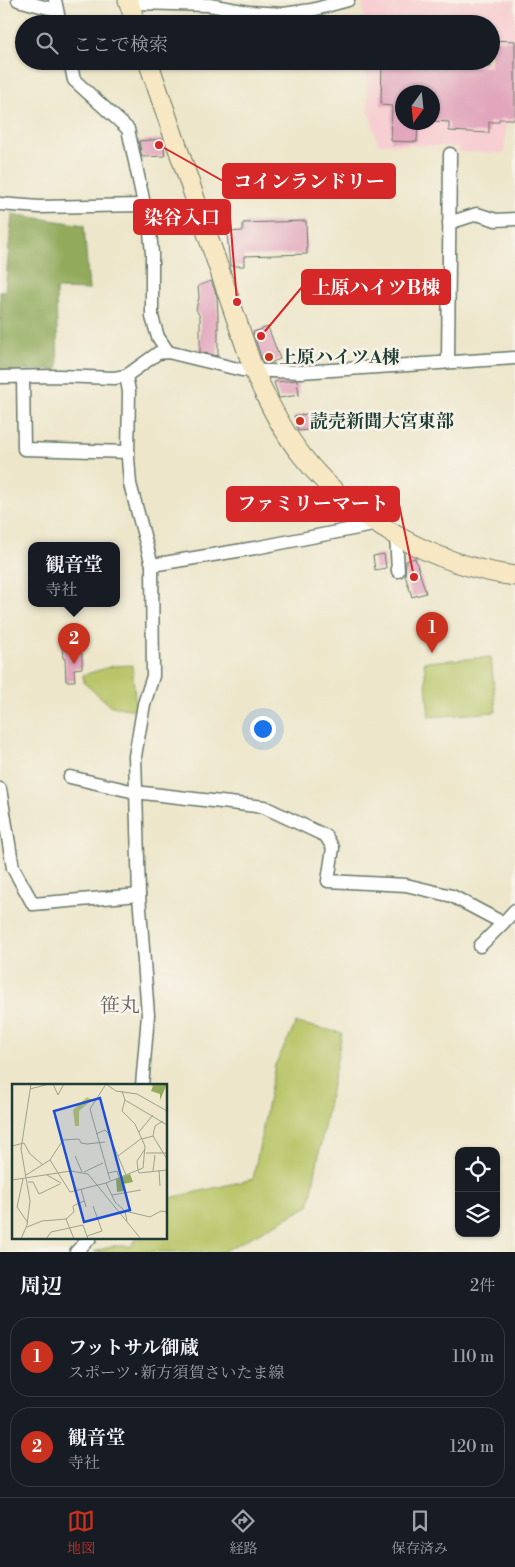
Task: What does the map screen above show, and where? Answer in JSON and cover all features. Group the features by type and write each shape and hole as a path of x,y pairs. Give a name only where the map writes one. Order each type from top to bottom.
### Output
{"main road":[{"path":"129,3 133,15"},
{"path":"151,70 254,371 274,411 302,456 337,492 378,524 396,535 434,555 457,563 515,576"}],"street":[{"path":"18,0 56,5"},
{"path":"129,3 209,5 248,12 283,14 312,10 348,0"},
{"path":"72,70 74,80 128,129 138,169 142,205 150,232 152,317 158,337 168,352"},
{"path":"448,362 450,154"},
{"path":"0,204 39,207 142,205"},
{"path":"449,223 477,214 496,220 515,219"},
{"path":"0,377 114,378 126,376 158,353 168,352 242,370 300,372 515,358"},
{"path":"23,376 24,449 128,452"},
{"path":"126,376 129,391 128,452 130,484 152,565 153,676 144,704 135,756 139,895 148,1014 142,1084"},
{"path":"152,565 255,548 378,524"},
{"path":"396,535 398,571"},
{"path":"70,777 135,792 264,807 326,836 333,848 328,881 406,885 452,896 503,923"},
{"path":"0,789 13,868 33,904 139,895"},
{"path":"480,946 515,910"},
{"path":"76,1252 88,1240"}],"shaded area":[{"path":"362,0 515,0 515,123 506,124 504,153 459,152 459,147 378,144 368,107 366,70 500,70 500,15 363,15"}],"green space":[{"path":"12,214 84,225 89,290 56,289 58,370 0,371 0,291 5,291"},
{"path":"491,657 496,712 429,717 424,662"},
{"path":"132,665 136,710 111,706 84,683 83,675 113,666"},
{"path":"296,1023 342,1033 309,1206 223,1252 94,1252 112,1246 132,1246 135,1240 168,1240 168,1199 253,1179 275,1065"}],"building":[{"path":"500,40 515,41 515,119 499,119 499,122 489,122 489,133 449,131 449,122 440,121 440,85 395,85 395,130 418,130 417,142 391,141 392,106 381,105 382,70 500,70"},
{"path":"163,139 165,156 142,157 139,141"},
{"path":"306,221 307,254 244,256 244,266 230,266 227,232 243,231 243,223"},
{"path":"211,281 217,296 218,356 200,352 200,317 196,309 199,297 198,286"},
{"path":"268,327 280,359 270,363 263,363 253,332"},
{"path":"297,380 299,395 279,398 274,382"},
{"path":"313,413 315,429 298,431 294,416"},
{"path":"393,487 398,512 384,515 376,509 372,490"},
{"path":"384,554 386,568 375,570 373,556"},
{"path":"415,558 426,593 412,597 405,575 406,561"},
{"path":"75,646 76,654 82,653 82,668 74,669 75,681 66,681 65,659 63,658 62,647"}],"place":[{"name":"コインランドリー","path":"159,145"},
{"name":"染谷入口","path":"237,302"},
{"name":"上原ハイツB棟","path":"261,336"},
{"name":"上原ハイツA棟","path":"269,357"},
{"name":"読売新聞大宮東部","path":"300,421"},
{"name":"ファミリーマート","path":"414,577"},
{"name":"フットサル御蔵","path":"432,653"},
{"name":"観音堂","path":"74,664"}],"district":[{"name":"笹丸","path":"120,1006"}]}
